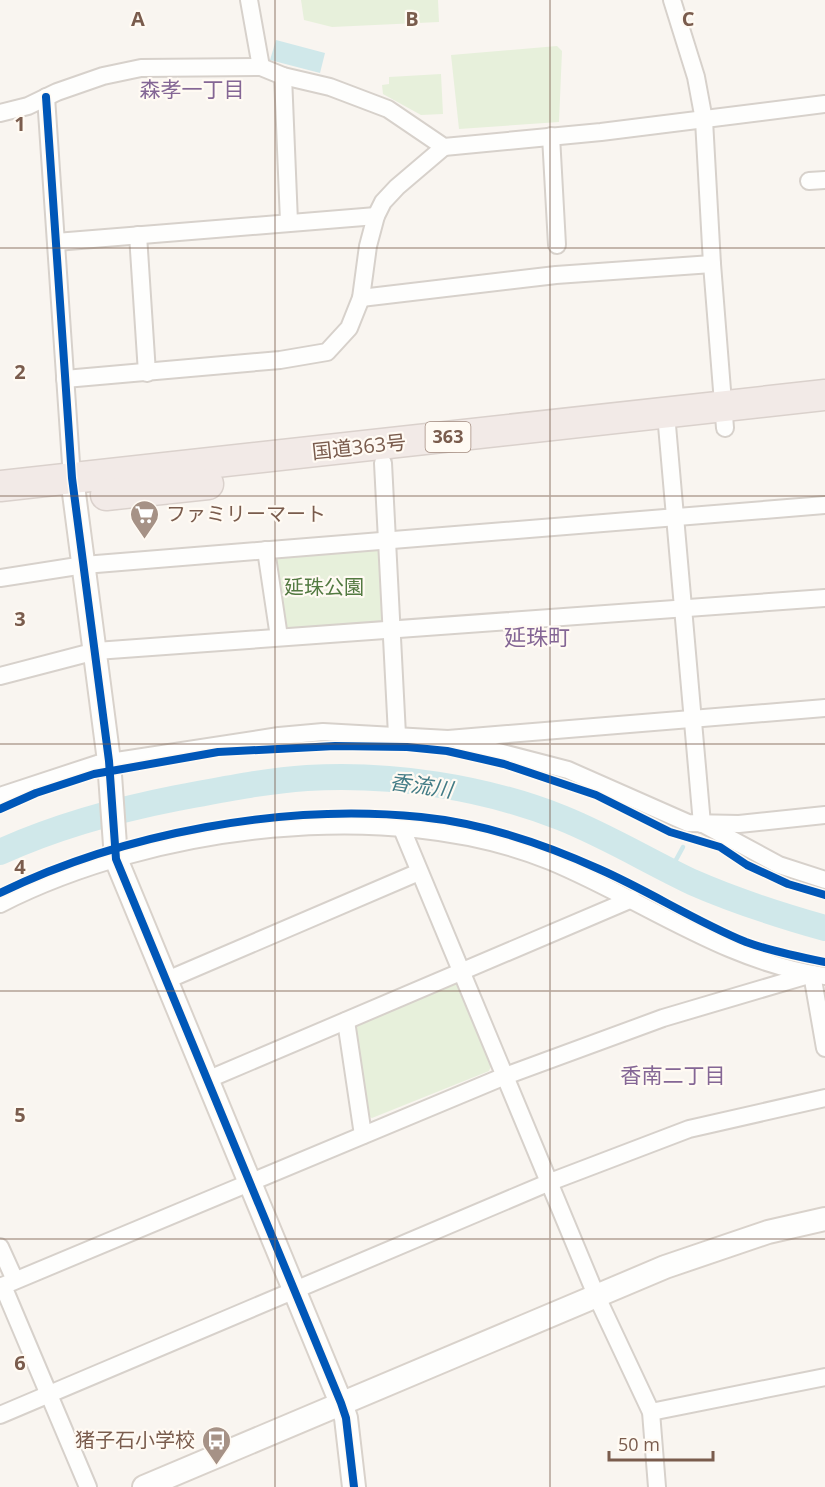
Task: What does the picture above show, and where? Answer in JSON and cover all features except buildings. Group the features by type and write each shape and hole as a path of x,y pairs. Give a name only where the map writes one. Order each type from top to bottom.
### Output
{"highway":[{"name":"国道363号","path":"0,505 73,488 724,417 825,396"},
{"name":"国道363号","path":"724,417 825,415"},
{"name":"国道363号","path":"0,486 73,488 383,464 667,424"}],"street":[{"path":"249,0 261,67"},
{"path":"672,0 696,77 704,120 724,417"},
{"path":"0,113 103,76 141,68 261,67 283,76 330,87 388,109 444,147"},
{"path":"283,76 289,222"},
{"path":"46,97 73,488 110,766 115,852 341,1403 346,1418 354,1487"},
{"path":"65,379 280,360 327,352 349,328 361,298 376,216 397,187 444,147 704,120 825,104"},
{"path":"551,136 556,245"},
{"path":"56,242 376,216"},
{"path":"138,235 147,373"},
{"path":"361,298 556,275 712,264"},
{"path":"667,424 702,824"},
{"path":"383,464 397,735"},
{"path":"0,578 84,565 825,505"},
{"path":"266,550 279,637"},
{"path":"0,676 96,651 825,598"},
{"path":"448,739 562,727 825,708"},
{"path":"0,796 76,769 110,766 279,736 323,732 448,739 568,770 688,823 739,824 825,816"},
{"path":"702,824 778,865 825,880"},
{"path":"0,904 115,852 207,838 312,826 402,829 459,834 509,846 585,876 720,945 770,964 819,975"},
{"path":"402,829 596,1295 651,1412 657,1487"},
{"path":"167,980 419,872"},
{"path":"209,1079 632,899"},
{"path":"819,975 825,1048"},
{"path":"6,1284 505,1076 663,1018 819,975"},
{"path":"346,1021 363,1135"},
{"path":"0,1415 550,1182 689,1129 825,1098"},
{"path":"144,1487 596,1295 716,1248 768,1232 825,1219"},
{"path":"0,1247 6,1284 88,1487"},
{"path":"651,1412 825,1377"}],"green space":[{"path":"301,0 438,0 439,22 332,27 304,20"},
{"path":"557,46 562,51 559,122 459,129 451,55"},
{"path":"441,74 443,114 421,115 383,94 382,85 389,84 389,77"},
{"name":"延珠公園","path":"381,549 383,618 379,622 287,628 282,624 271,558"},
{"path":"450,983 456,984 491,1066 489,1071 372,1118 366,1115 352,1030 357,1022"}],"water":[{"path":"276,40 325,53 320,73 270,60"}],"waterway":[{"name":"香流川","path":"0,852 43,834 109,814 226,789 307,778 404,780 469,790 532,807 595,833 708,889 825,928"},
{"path":"671,869 683,847"}],"cycle path":[{"path":"46,97 72,478 109,761 116,859 341,1403 346,1418 354,1487"},
{"path":"0,809 36,793 94,774 218,752 335,746 407,747 447,751 504,764 596,795 670,832 720,847 747,865 788,884 825,895"},
{"path":"0,893 98,854 205,827 260,819 315,815 369,814 421,817 489,829 534,843 618,878 746,942 825,962"}],"place":[{"name":"ファミリーマート","path":"145,540"},
{"name":"猪子石小学校","path":"216,1466"}],"district":[{"name":"森孝一丁目","path":"192,90"},
{"name":"延珠町","path":"537,637"},
{"name":"香南二丁目","path":"673,1076"}]}
